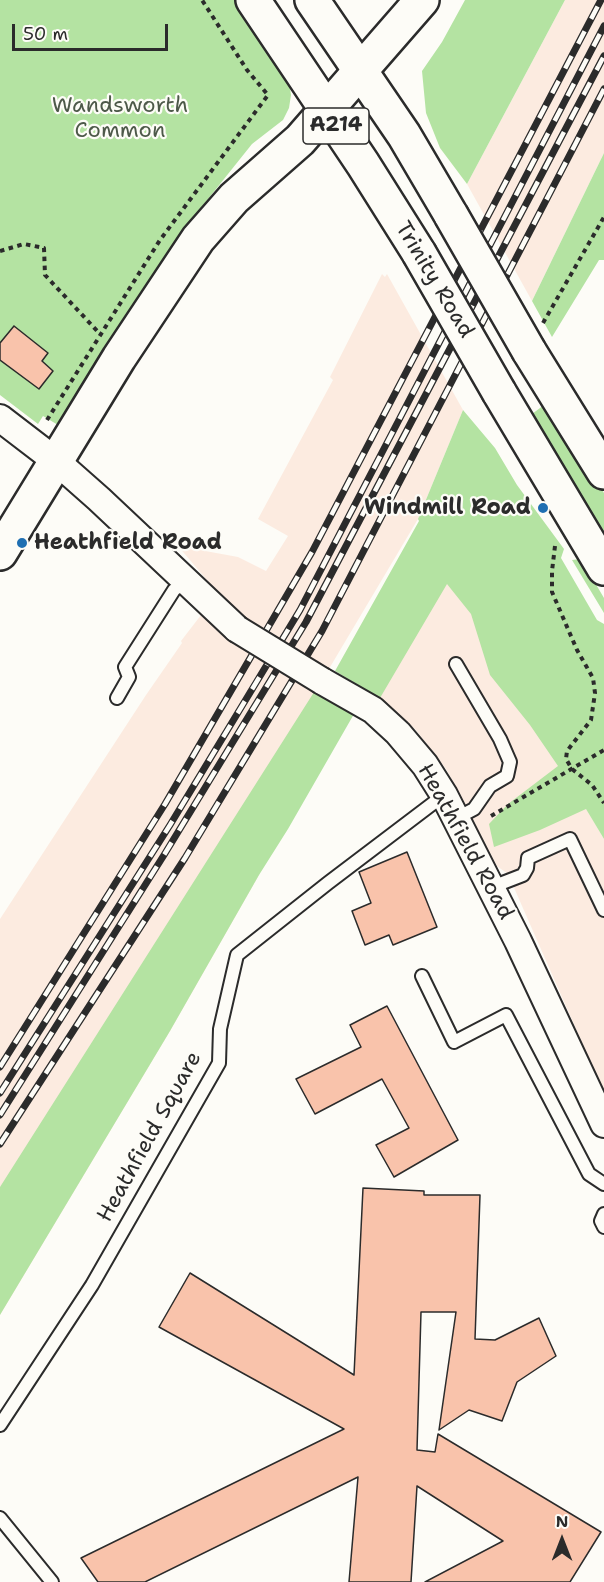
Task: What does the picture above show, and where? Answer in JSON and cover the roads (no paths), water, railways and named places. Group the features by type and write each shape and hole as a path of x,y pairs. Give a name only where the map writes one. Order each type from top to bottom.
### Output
{"main road":[{"name":"Trinity Road","path":"253,0 363,164 419,253 604,568"},
{"name":"Trinity Road","path":"312,0 404,135 529,351 604,472"},
{"path":"0,553 119,358 198,239 234,198 300,140 422,0"}],"street":[{"name":"Heathfield Road","path":"0,418 56,461 156,551 237,629 373,710 398,733 425,765 460,824 604,1124"}],"lane":[{"path":"117,698 129,677 125,667 174,590 186,581"},
{"path":"456,664 500,739 510,762 507,776 490,786 460,824"},
{"name":"Heathfield Square","path":"0,1425 92,1285 219,1063 220,1029 237,955 444,795"},
{"path":"492,887 523,875 527,868 528,858 570,839 604,910"},
{"path":"422,976 454,1042 506,1015 589,1174 604,1184"},
{"path":"604,1214 601,1221 604,1227"},
{"path":"0,1518 52,1582"}],"railway":[{"path":"0,1067 165,804 312,552 601,0"},
{"path":"0,1093 170,825 300,610 604,26"},
{"path":"0,1115 164,855 306,622 604,56"},
{"path":"0,1144 185,858 322,631 604,89"}],"place":[{"name":"Windmill Road","path":"543,508"},
{"name":"Heathfield Road","path":"22,543"}],"park label":[{"name":"Wandsworth Common","path":"120,118"}]}
